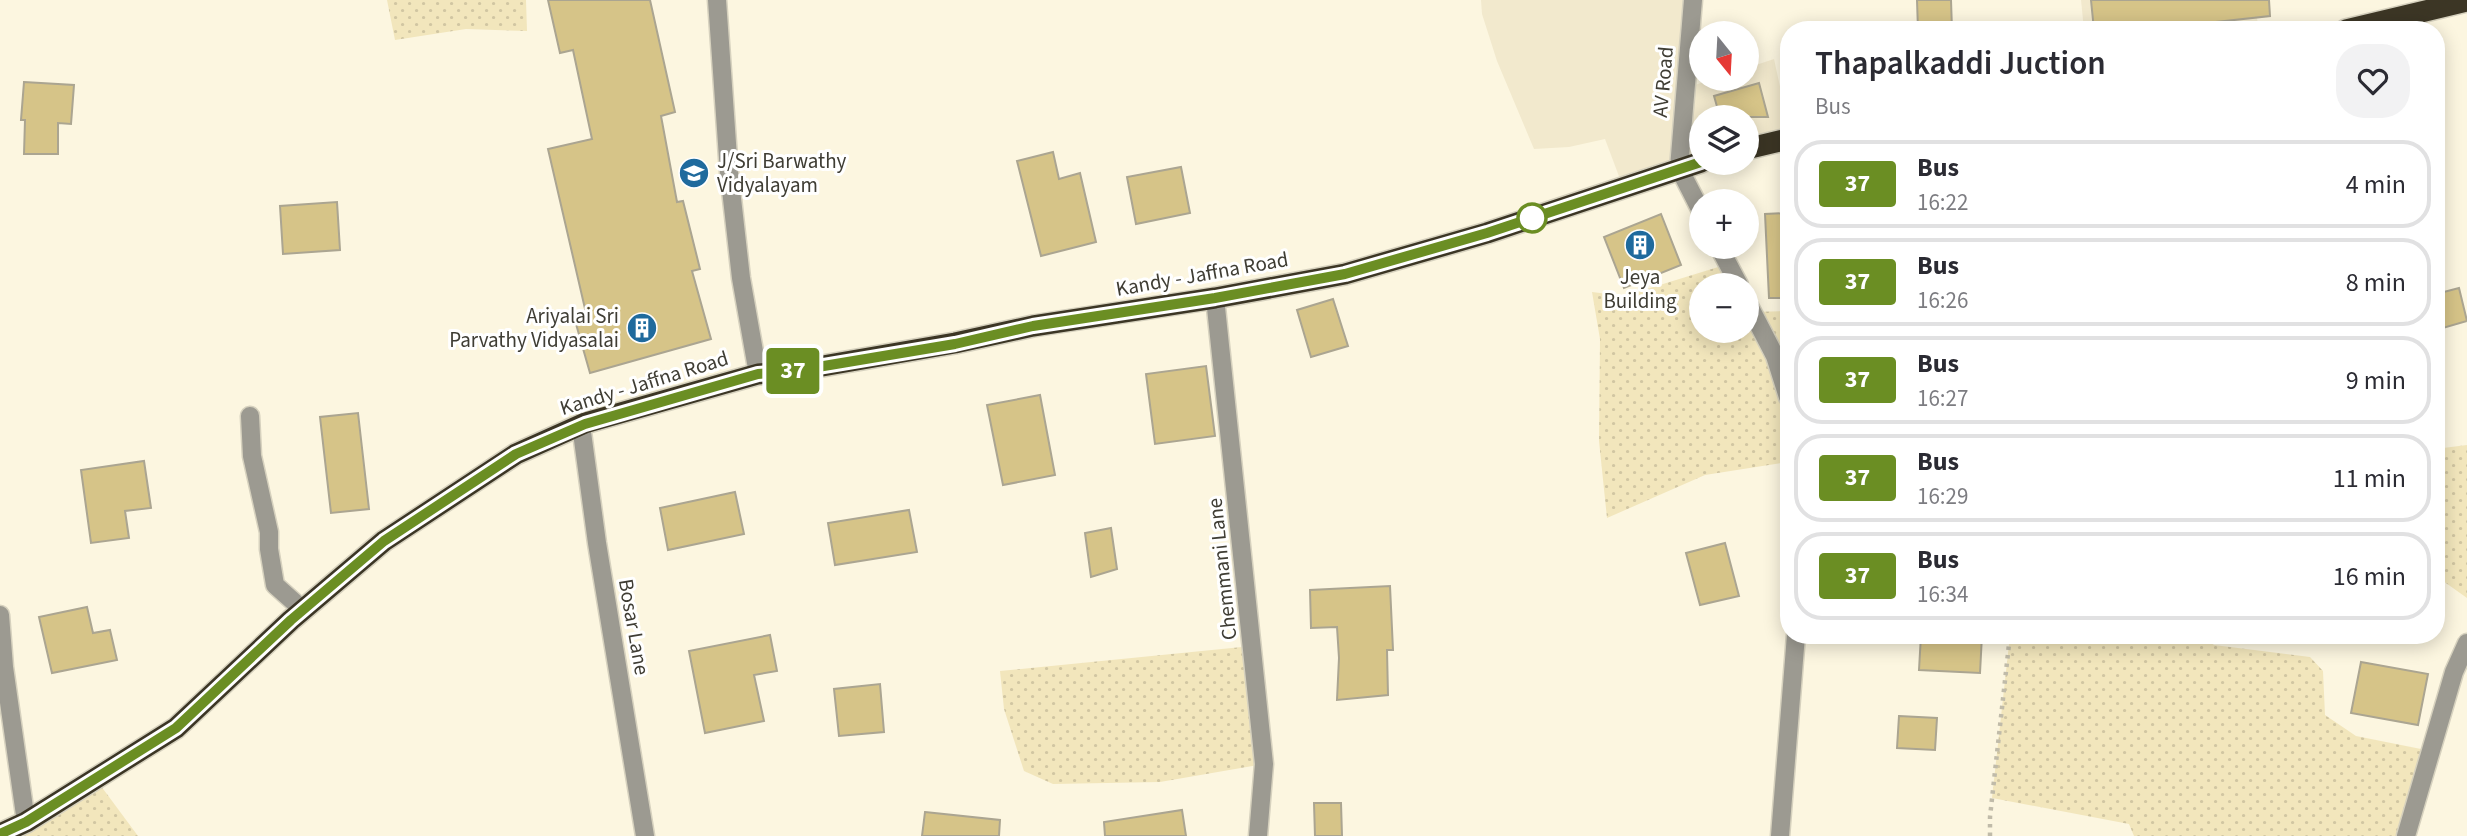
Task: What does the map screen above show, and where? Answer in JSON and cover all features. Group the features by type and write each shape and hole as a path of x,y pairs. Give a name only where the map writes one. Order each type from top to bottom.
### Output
{"highway":[{"path":"2386,21 2467,3"},
{"path":"1759,146 1780,140"},
{"name":"Kandy - Jaffna Road","path":"0,834 26,822 176,728 303,610 384,541 516,454 581,425 758,374 801,370 955,344 1033,326 1215,298 1345,274 1487,233 1689,165"}],"street":[{"path":"717,0 729,173 741,278 758,374"},
{"name":"AV Road","path":"1679,168 1693,0"},
{"path":"1679,168 1690,189"},
{"name":"Chemmani Lane","path":"1215,298 1264,764 1258,836"},
{"path":"1759,325 1780,372"},
{"path":"250,416 252,456 269,532 275,585 303,610"},
{"name":"Bosar Lane","path":"581,425 597,543 645,836"},
{"path":"0,615 4,667 26,822"},
{"path":"2406,836 2454,672 2467,643"},
{"path":"1780,836 1795,644"}],"path":[{"path":"1990,836 2009,644"}],"shaded area":[{"path":"387,0 526,0 527,31 466,29 395,40"},
{"path":"1481,0 1693,0 1691,21 1689,21 1686,88 1689,87 1689,91 1759,91 1759,64 1774,59 1780,86 1780,141 1759,146 1759,105 1689,105 1689,166 1623,187 1605,139 1569,147 1534,149 1497,61 1482,14"},
{"path":"2081,0 2254,0 2258,21 2083,21"},
{"path":"1728,264 1733,273 1699,273"},
{"path":"1689,276 1689,343 1759,343 1759,312 1780,311 1780,463 1705,475 1607,518 1599,441 1600,339 1592,292 1624,296"},
{"path":"2467,445 2467,598 2445,582 2445,448"},
{"path":"2009,644 2213,644 2310,657 2323,671 2325,715 2356,736 2431,751 2406,836 2134,836 2129,824 1992,798"},
{"path":"1252,646 1264,764 1160,782 1053,784 1024,771 1004,709 1000,671"},
{"path":"95,778 138,836 0,836"}],"building":[{"path":"548,0 650,0 675,112 661,116 677,202 683,201 700,269 692,271 711,339 590,373 574,317 586,313 548,149 592,139 573,50 560,53"},
{"path":"1917,0 1951,0 1952,21 1918,21"},
{"path":"2091,0 2269,0 2270,16 2225,21 2093,21"},
{"path":"24,82 74,85 71,124 58,123 58,154 24,154 25,120 21,120"},
{"path":"1759,83 1768,117 1759,117 1759,105 1717,105 1714,96 1731,91 1759,91"},
{"path":"1053,152 1059,179 1080,173 1096,242 1041,256 1017,161"},
{"path":"1181,167 1190,213 1136,224 1127,177"},
{"path":"337,202 340,250 283,254 280,206"},
{"path":"1780,213 1780,298 1769,298 1765,214"},
{"name":"Jeya Building","path":"1661,214 1681,265 1624,288 1604,237"},
{"path":"2459,288 2467,321 2445,327 2445,292"},
{"path":"1333,299 1348,346 1311,357 1297,310"},
{"path":"1206,366 1215,436 1155,444 1146,374"},
{"path":"1040,395 1055,475 1003,485 987,405"},
{"path":"358,413 369,509 331,513 320,417"},
{"path":"144,461 151,508 125,511 129,538 91,543 81,470"},
{"path":"735,492 744,534 668,550 660,508"},
{"path":"909,510 917,552 835,565 828,523"},
{"path":"1111,528 1117,569 1091,577 1085,533"},
{"path":"1725,543 1739,596 1700,605 1686,553"},
{"path":"1390,586 1393,650 1387,650 1388,695 1337,700 1337,627 1311,628 1310,590"},
{"path":"87,607 93,633 110,630 117,660 52,673 39,617"},
{"path":"770,635 777,671 754,675 764,721 705,733 689,651"},
{"path":"1920,644 1982,644 1980,673 1919,670"},
{"path":"2361,662 2428,674 2418,725 2351,713"},
{"path":"880,684 884,732 839,736 834,689"},
{"path":"1899,716 1937,718 1935,750 1897,748"},
{"path":"1314,803 1341,803 1342,836 1315,836"},
{"path":"1182,810 1186,836 1105,836 1104,822"},
{"path":"925,812 1000,820 999,836 922,836"}],"bus line":[{"name":"37","path":"0,834 26,822 176,728 291,620 384,541 516,454 585,424 758,374 788,372 955,344 1033,326 1215,298 1345,274 1487,233 1689,165"}],"place":[{"name":"J/Sri Barwathy Vidyalayam","path":"694,173"},
{"name":"Jeya Building","path":"1640,245"},
{"name":"Ariyalai Sri Parvathy Vidyasalai","path":"642,328"}]}
